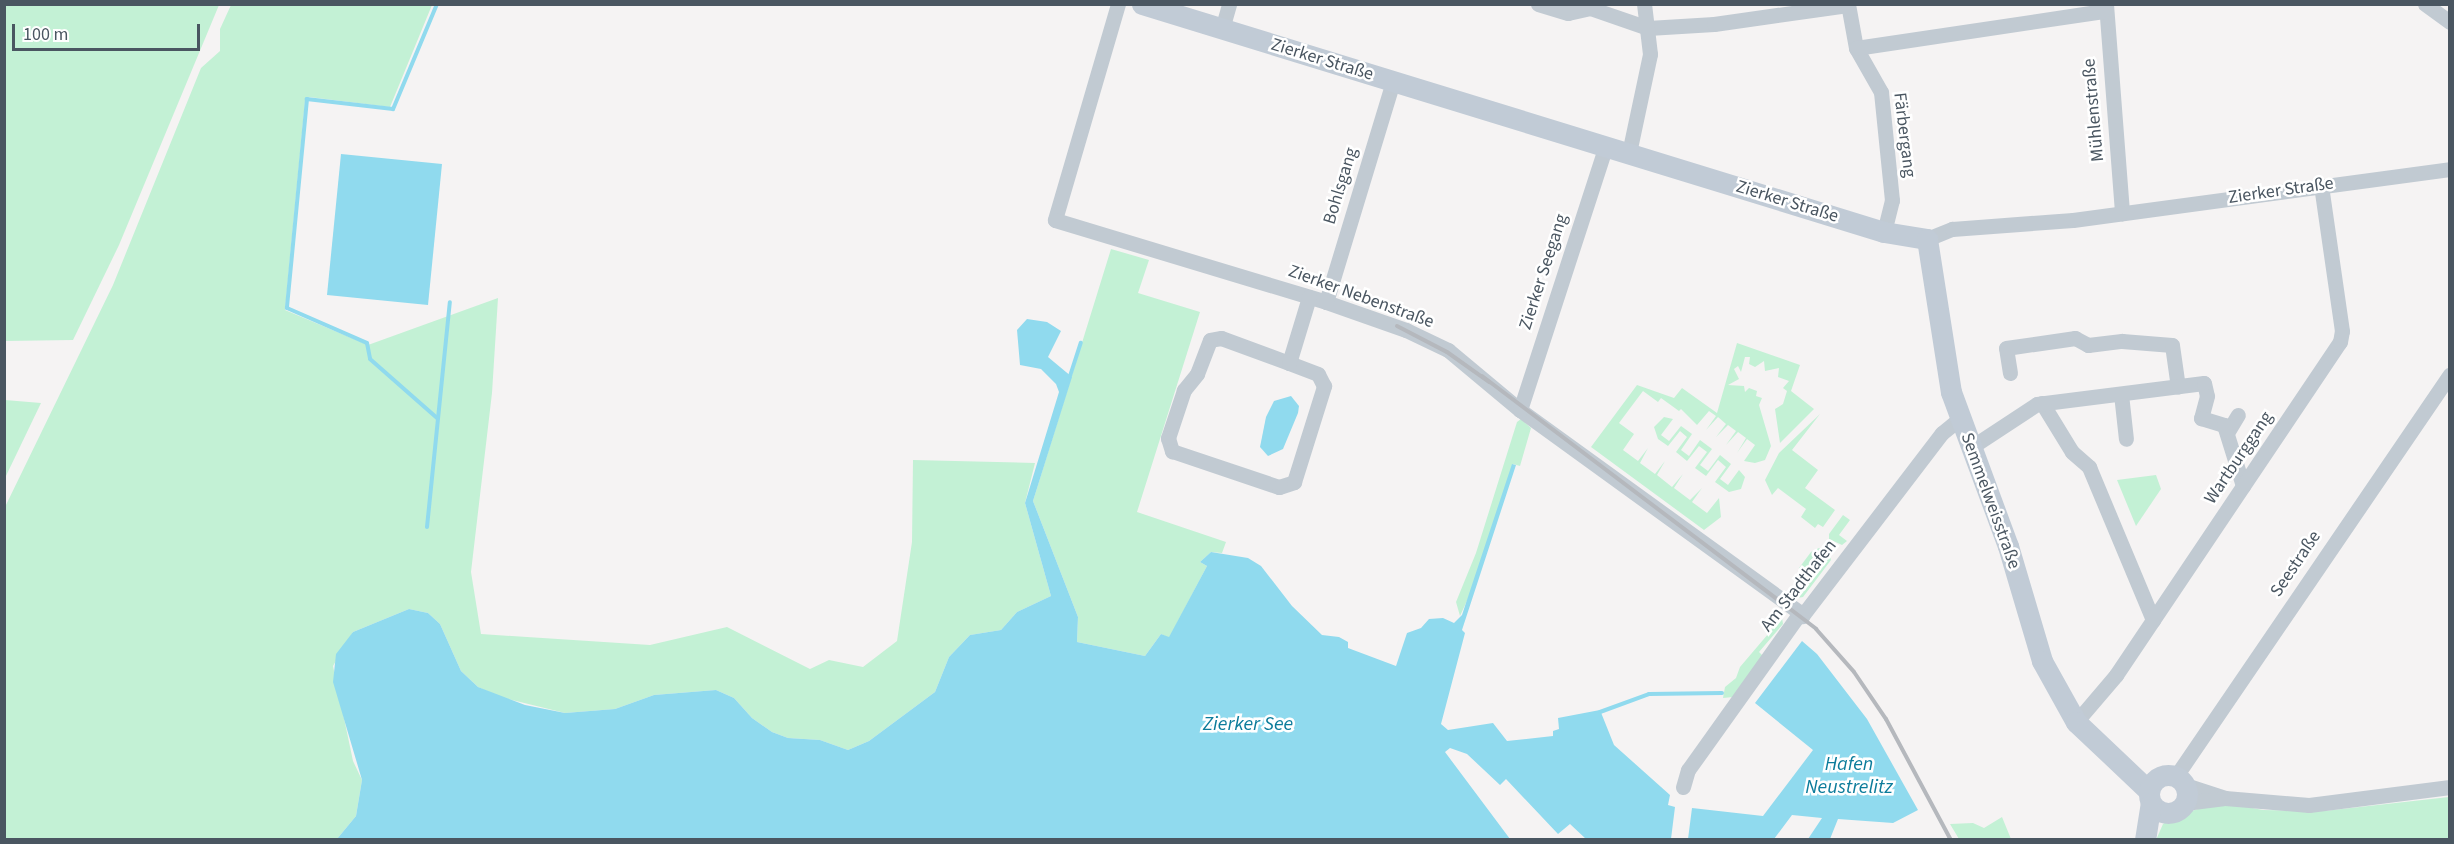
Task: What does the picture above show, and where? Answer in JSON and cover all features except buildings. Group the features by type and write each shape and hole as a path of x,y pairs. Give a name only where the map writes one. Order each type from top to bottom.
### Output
{"main road":[{"name":"Zierker Straße","path":"1142,4 1618,150 1887,224 1927,239"},
{"name":"Semmelweisstraße","path":"1927,239 1942,351 1959,419 2008,546 2042,661 2076,722 2098,747 2167,792"},
{"path":"2146,840 2167,792"}],"street":[{"name":"Zierker Nebenstraße","path":"1118,4 1055,220 1326,302 1406,330 1448,350 1520,410 1800,613"},
{"path":"1222,29 1229,4"},
{"path":"1538,4 1568,13 1590,8 1648,28 1714,24 1848,5"},
{"name":"Zierker Seegang","path":"1520,410 1640,93 1650,54 1644,4"},
{"path":"2425,4 2450,22"},
{"name":"Färbergang","path":"1848,5 1856,48 1881,92 1892,200 1887,224"},
{"path":"1856,48 2105,8"},
{"name":"Mühlenstraße","path":"2105,8 2122,213"},
{"name":"Bohlsgang","path":"1326,302 1394,82"},
{"name":"Zierker Straße","path":"1927,239 1952,229 2122,213 2450,169"},
{"name":"Wartburggang","path":"2076,722 2116,675 2340,342 2342,331 2321,186"},
{"path":"1289,363 1309,297"},
{"path":"1221,338 1289,363 1318,374 1324,386 1291,485 1279,487 1172,452 1168,438 1184,390 1197,374 1210,340 1221,338"},
{"path":"2010,373 2006,348 2075,338 2088,345 2122,340 2172,345 2178,387"},
{"name":"Seestraße","path":"2167,792 2450,374"},
{"path":"1970,448 2042,404 2205,384 2207,396 2201,418 2218,421 2226,433 2243,486"},
{"path":"2121,394 2126,439"},
{"path":"2042,404 2069,448 2091,471 2153,620"},
{"path":"2226,433 2238,415"},
{"name":"Am Stadthafen","path":"1683,787 1688,770 1800,613 1802,615 1942,433 1959,419"},
{"path":"2167,792 2325,804 2450,787"}],"green space":[{"path":"4,5 219,5 119,245 73,340 5,341"},
{"path":"231,5 432,5 390,107 309,97 305,101 285,310 368,345 498,298 492,393 471,572 481,634 650,645 727,627 810,669 829,660 863,667 897,641 912,542 913,460 1035,463 1025,503 1051,596 1017,612 1001,630 970,635 949,657 935,692 869,741 848,750 820,740 788,738 772,732 752,718 734,698 716,690 654,695 615,709 565,713 500,697 478,687 461,671 440,624 428,613 409,609 353,632 333,666 353,761 362,780 356,816 337,839 5,840 5,507 113,285 201,68 220,51 220,29"},
{"path":"1111,249 1149,260 1138,293 1200,312 1137,512 1226,542 1222,553 1211,552 1200,562 1207,566 1169,638 1161,634 1145,656 1077,642 1078,617 1033,501"},
{"path":"1737,343 1800,365 1791,391 1814,409 1780,443 1775,409 1783,404 1787,391 1783,388 1789,381 1778,377 1779,368 1765,371 1764,361 1755,367 1749,364 1750,357 1745,357 1741,372 1738,366 1734,369 1739,379 1728,385 1744,386 1745,392 1749,388 1757,391 1756,396 1762,398 1759,405 1771,446 1765,460 1755,463 1744,461 1755,445 1747,439 1737,453 1746,438 1738,432 1726,445 1736,431 1728,425 1716,437 1726,424 1718,417 1706,430 1716,416 1709,411 1697,425 1681,409 1679,411 1661,398 1658,402 1643,391 1619,423 1634,434 1623,450 1638,461 1648,448 1640,463 1655,474 1665,461 1657,475 1672,487 1683,474 1674,488 1690,500 1702,488 1692,502 1707,513 1719,498 1721,517 1704,530 1591,447 1637,385 1674,398 1682,388 1717,413"},
{"path":"4,400 41,403 5,478"},
{"path":"1820,414 1792,450 1818,470 1805,488 1835,510 1823,527 1818,524 1815,528 1801,517 1806,509 1778,488 1772,495 1765,480 1779,453"},
{"path":"1664,417 1673,419 1661,435 1669,441 1681,426 1692,434 1681,450 1689,456 1700,440 1712,449 1700,465 1708,471 1720,455 1731,464 1720,479 1728,485 1739,470 1745,477 1741,489 1729,492 1715,482 1726,467 1718,460 1706,476 1695,468 1707,452 1699,446 1687,461 1676,452 1687,437 1680,431 1668,446 1658,439 1654,427"},
{"path":"1521,419 1531,428 1520,466 1513,464 1476,581 1460,616 1456,602 1476,553 1517,422"},
{"path":"2156,475 2161,489 2136,526 2117,480"},
{"path":"1843,515 1850,520 1839,535 1847,541 1842,545 1829,539 1829,534"},
{"path":"1819,548 1829,553 1831,560 1803,597 1792,599 1789,597 1807,574 1799,568 1811,552"},
{"path":"1781,612 1783,624 1759,652 1763,656 1733,697 1723,698 1725,687 1736,678 1740,667 1780,620"},
{"path":"2449,797 2449,839 2156,840 2163,824 2175,816 2221,802 2263,810 2324,811"},
{"path":"2002,817 2011,839 1959,839 1950,824 1973,823 1984,828"}],"water":[{"path":"341,154 442,164 428,305 327,295"},
{"name":"Zierker See","path":"1027,319 1047,322 1061,331 1048,357 1072,377 1033,501 1078,617 1077,642 1145,656 1161,634 1169,637 1207,566 1200,562 1211,552 1248,558 1261,566 1292,606 1322,635 1339,637 1348,642 1348,648 1396,666 1407,633 1421,628 1429,619 1443,618 1454,623 1462,615 1512,464 1516,465 1462,630 1465,633 1441,724 1448,730 1493,723 1507,741 1553,736 1553,731 1559,729 1558,718 1600,710 1614,745 1670,795 1668,805 1675,807 1671,839 1586,839 1570,824 1558,834 1506,779 1500,785 1467,754 1450,748 1445,752 1510,839 337,839 356,816 362,780 333,682 336,654 353,632 409,609 428,613 440,624 461,671 478,687 525,705 565,713 615,709 654,695 716,690 734,698 752,718 772,732 788,738 820,740 848,750 869,741 935,692 949,657 970,635 1001,630 1017,612 1051,596 1025,503 1059,392 1056,384 1041,369 1020,365 1017,330"},
{"path":"1291,396 1299,406 1298,413 1283,449 1268,456 1260,447 1266,417 1274,401"},
{"name":"Hafen Neustrelitz","path":"1802,641 1817,654 1867,719 1918,810 1893,823 1838,819 1830,839 1808,839 1822,818 1792,815 1774,839 1688,839 1692,808 1763,816 1813,750 1755,703"}],"waterway":[{"path":"437,4 393,109 307,99 287,308 367,343 370,359 437,418"},
{"path":"427,527 450,302"},
{"path":"1070,376 1081,343"},
{"path":"1600,712 1649,694 1722,693"}],"railway":[{"path":"1397,326 1447,352 1489,382"},
{"path":"1482,376 1816,629 1854,672 1886,719 1951,840"}]}
